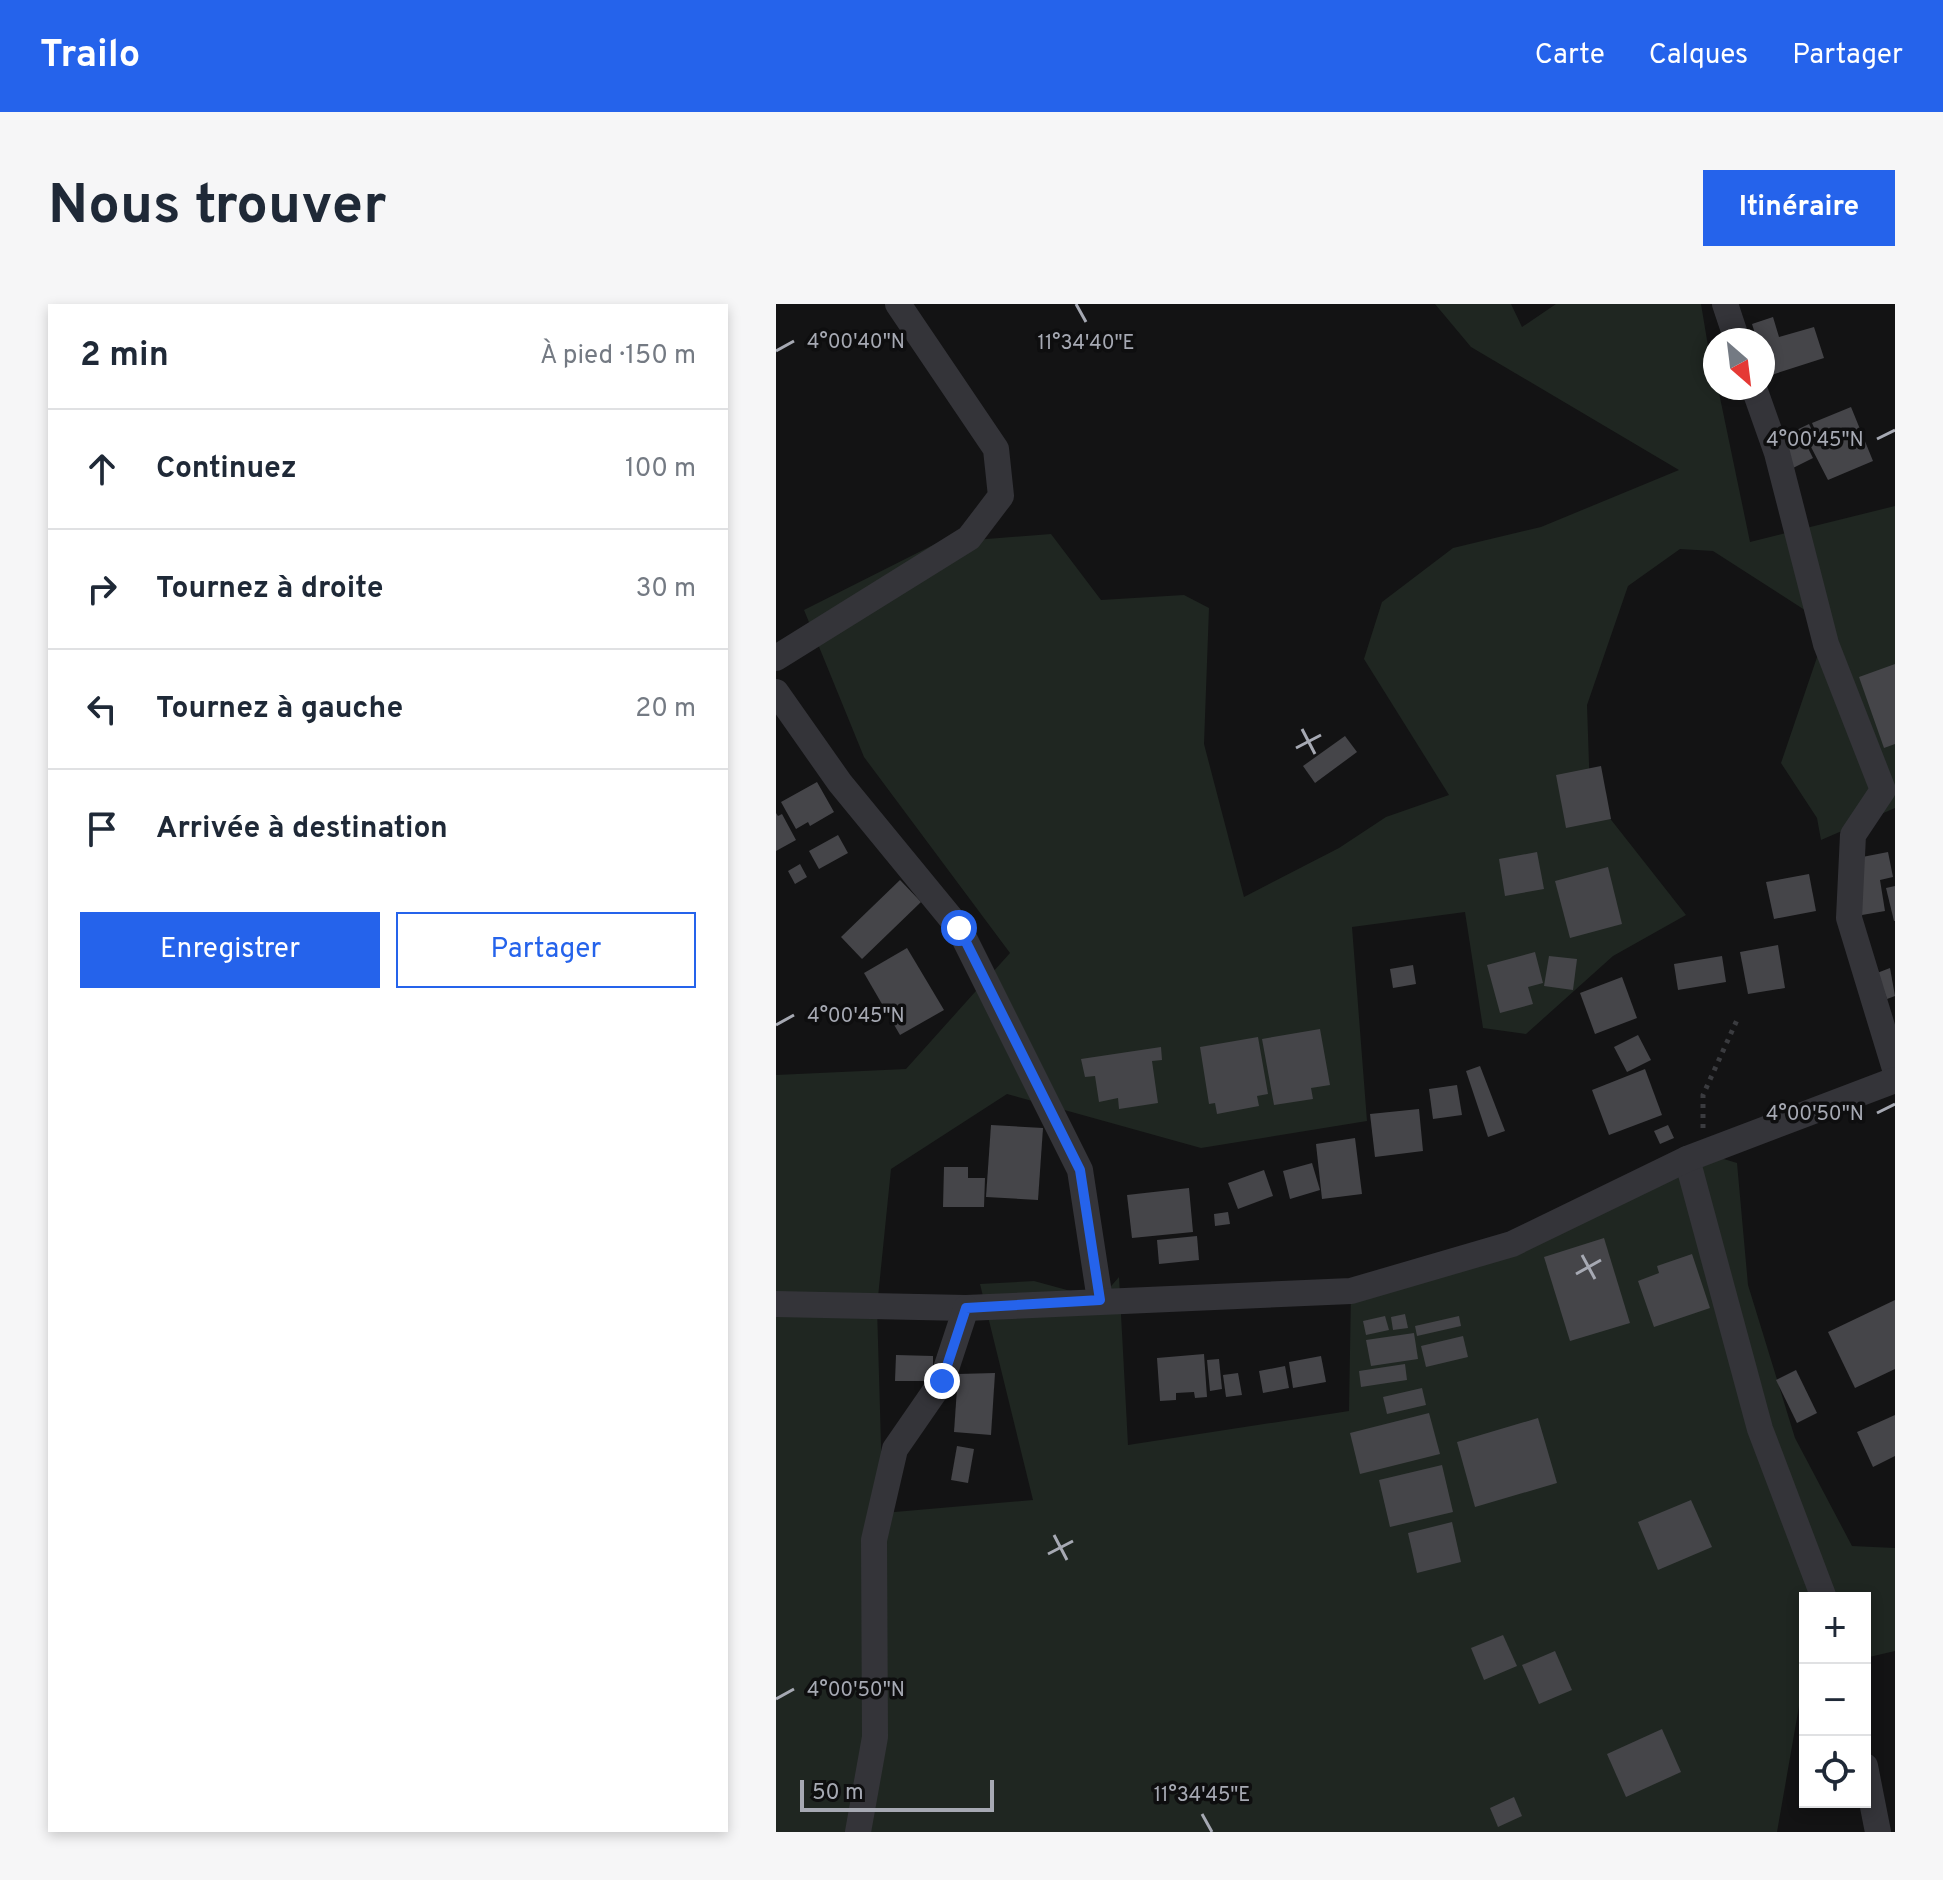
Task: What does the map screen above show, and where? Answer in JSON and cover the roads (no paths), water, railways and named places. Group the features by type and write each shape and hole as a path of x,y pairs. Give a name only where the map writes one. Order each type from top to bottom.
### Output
{"street":[{"path":"776,658 969,538 1001,496 996,449 898,304"},
{"path":"1725,304 1733,328"},
{"path":"1758,400 1777,453 1826,644 1883,790 1853,835 1849,918 1895,1069"},
{"path":"776,692 840,783 959,928 1080,1170 1100,1300"},
{"path":"776,1304 966,1308 1351,1291 1512,1244 1695,1156 1895,1080"},
{"path":"1695,1156 1760,1429 1822,1592"},
{"path":"858,1832 875,1737 874,1540 895,1449 942,1381 966,1308"},
{"path":"1871,1796 1878,1832"}]}
